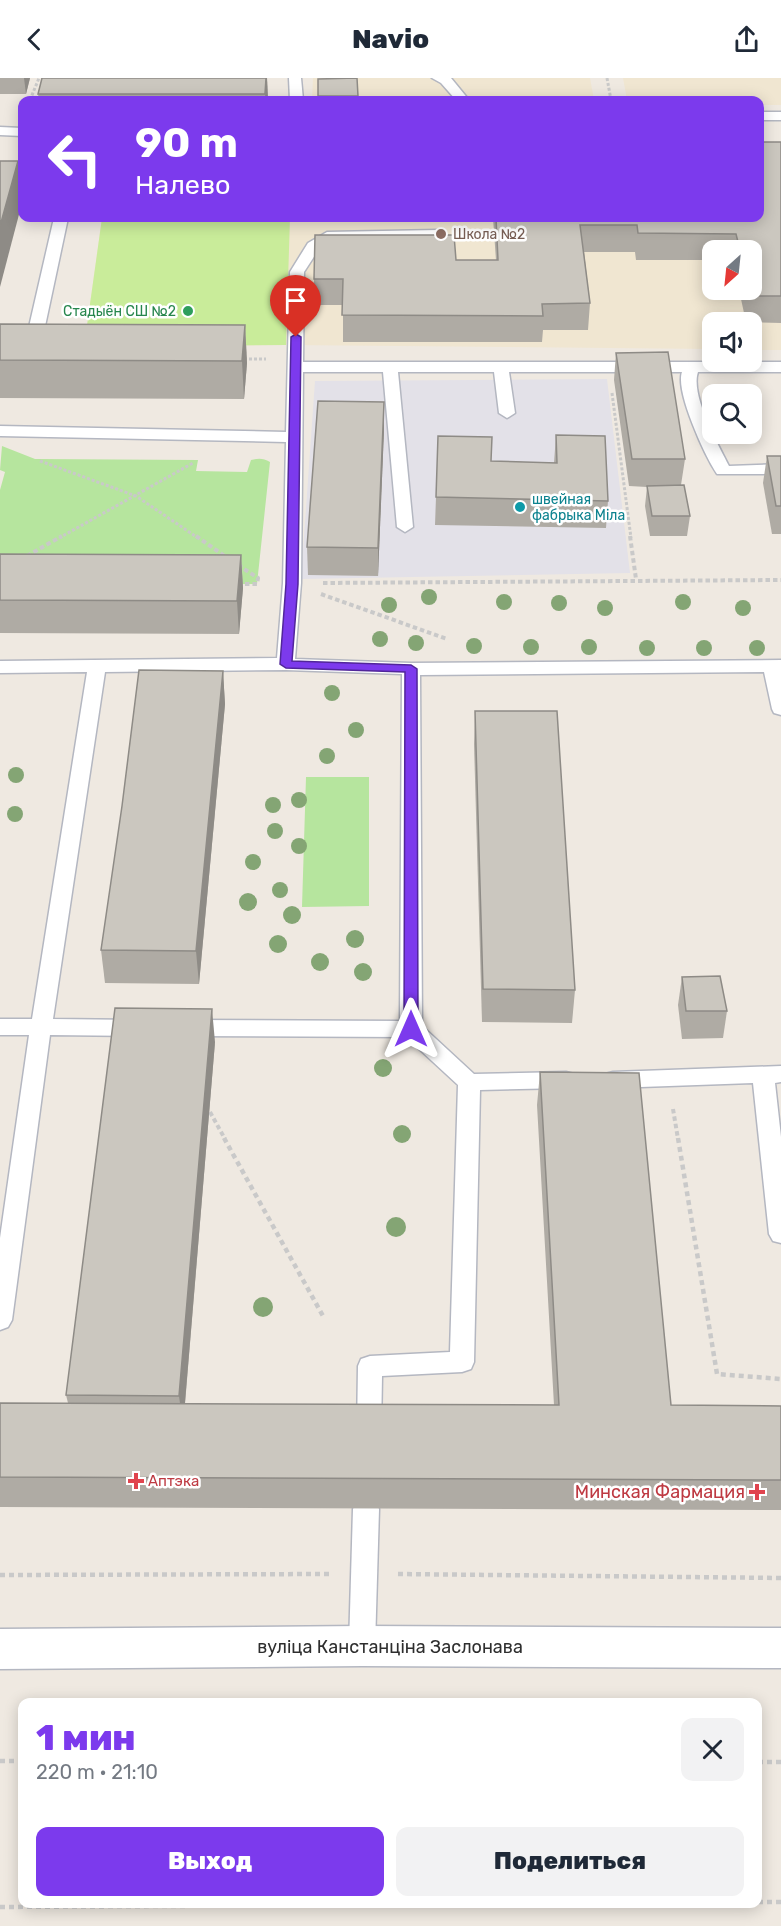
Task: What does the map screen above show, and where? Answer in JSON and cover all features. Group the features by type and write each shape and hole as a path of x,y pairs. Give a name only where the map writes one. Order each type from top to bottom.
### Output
{"main road":[{"name":"вуліца Канстанціна Заслонава","path":"0,1649 362,1646 781,1648"}],"lane":[{"path":"296,78 297,96"},
{"path":"438,78 446,81 459,96"},
{"path":"764,116 781,116"},
{"path":"0,131 18,132"},
{"path":"0,345 33,345 60,222"},
{"path":"286,664 292,584 297,272 313,246 327,236 438,234"},
{"path":"692,366 687,380 700,423 723,471 781,469"},
{"path":"295,367 781,367"},
{"path":"390,367 405,526"},
{"path":"501,368 507,413"},
{"path":"0,431 294,437"},
{"path":"0,667 286,664 411,669 777,666 781,709"},
{"path":"0,1320 41,1027 95,688 96,666"},
{"path":"411,669 411,1029"},
{"path":"0,1027 411,1029 469,1082 772,1075 781,1234"},
{"path":"369,1435 370,1366 462,1362 469,1082"},
{"path":"362,1646 366,1509"}],"path":[{"path":"32,96 39,78"},
{"path":"607,78 610,96"},
{"path":"236,359 271,359"},
{"path":"609,367 636,579"},
{"path":"21,559 198,460 207,434"},
{"path":"34,459 136,496 258,578 257,584 234,584"},
{"path":"292,584 636,579 781,580"},
{"path":"292,584 454,641"},
{"path":"668,1078 717,1374 781,1379"},
{"path":"210,1112 323,1316"},
{"path":"0,1761 18,1761"},
{"path":"762,1762 781,1762"},
{"path":"762,1902 781,1902"},
{"path":"0,1907 18,1907"}],"shaded area":[{"path":"313,78 590,78 593,96 312,96"},
{"path":"623,78 781,78 781,105 764,105 764,96 626,96"},
{"name":"Школа №2","path":"781,148 781,350 762,350 762,312 702,312 702,349 286,345 84,347 101,222 764,222 764,202"},
{"path":"607,379 630,573 301,579 315,381"}],"green space":[{"name":"Стадыён СШ №2","path":"101,222 290,222 286,345 84,347"},
{"path":"2,446 35,459 198,460 196,471 247,472 251,460 261,459 270,462 257,584 0,585 0,490 5,472 0,470"},
{"path":"306,777 369,777 369,906 302,907"}],"building":[{"path":"42,78 266,78 265,94 38,94"},
{"path":"357,78 358,96 318,96 318,79"},
{"path":"764,142 781,142 781,296 762,296 762,240 738,240 736,234 638,233 637,225 580,225 590,303 542,304 543,316 342,315 343,279 314,279 315,235 454,235 456,260 498,260 496,222 764,222"},
{"path":"0,161 18,161 0,226"},
{"path":"0,324 245,325 242,361 0,360"},
{"path":"668,352 685,459 632,459 616,353"},
{"path":"318,401 384,402 378,548 307,547"},
{"path":"556,435 605,436 608,501 436,497 438,436 492,437 491,461 557,463"},
{"path":"767,456 781,456 781,506 776,506"},
{"path":"684,485 690,516 652,516 647,486"},
{"path":"0,554 241,555 237,601 0,600"},
{"path":"139,670 223,671 196,951 101,950"},
{"path":"475,711 557,711 575,990 483,989"},
{"path":"720,976 727,1011 686,1011 682,977"},
{"path":"115,1008 212,1009 179,1396 66,1395"},
{"path":"540,1072 639,1073 671,1405 781,1406 781,1480 0,1477 0,1403 559,1405"}],"place":[{"name":"Школа №2","path":"441,234"},
{"name":"Стадыён СШ №2","path":"188,311"},
{"name":"швейная фабрыка Міла","path":"520,507"},
{"name":"Аптэка","path":"136,1481"},
{"name":"Минская Фармация","path":"757,1492"}],"route":[{"path":"296,337 292,584 286,664 411,669 411,1029"}]}
